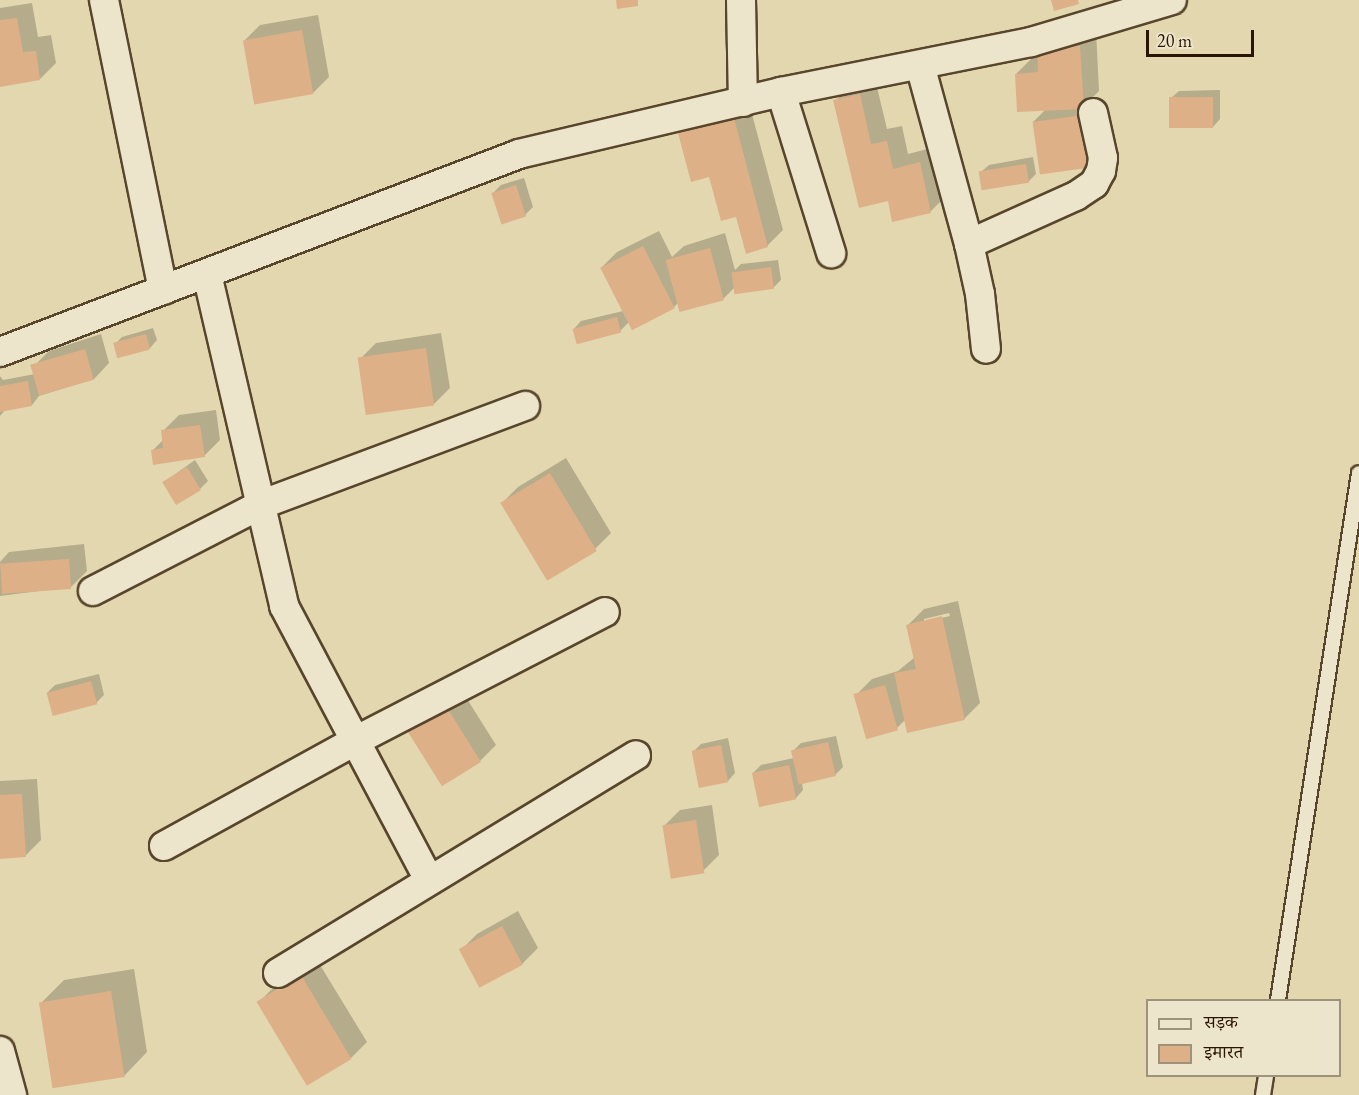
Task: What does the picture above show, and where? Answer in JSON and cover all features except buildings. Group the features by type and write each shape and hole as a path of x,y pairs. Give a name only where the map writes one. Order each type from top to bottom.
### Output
{"street":[{"path":"104,0 163,290"},
{"path":"741,0 743,102"},
{"path":"0,352 519,154 781,92 1031,42 1172,0"},
{"path":"920,65 969,244 980,294 986,349"},
{"path":"781,92 831,253"},
{"path":"969,244 1076,196 1094,184 1101,171 1103,158 1093,112"},
{"path":"207,274 284,606 429,880"},
{"path":"93,591 260,505 525,406"},
{"path":"164,846 355,741 605,612"},
{"path":"278,973 636,755"},
{"path":"0,1051 12,1095"}],"lane":[{"path":"1278,999 1359,473"},
{"path":"1263,1095 1266,1077"}]}
